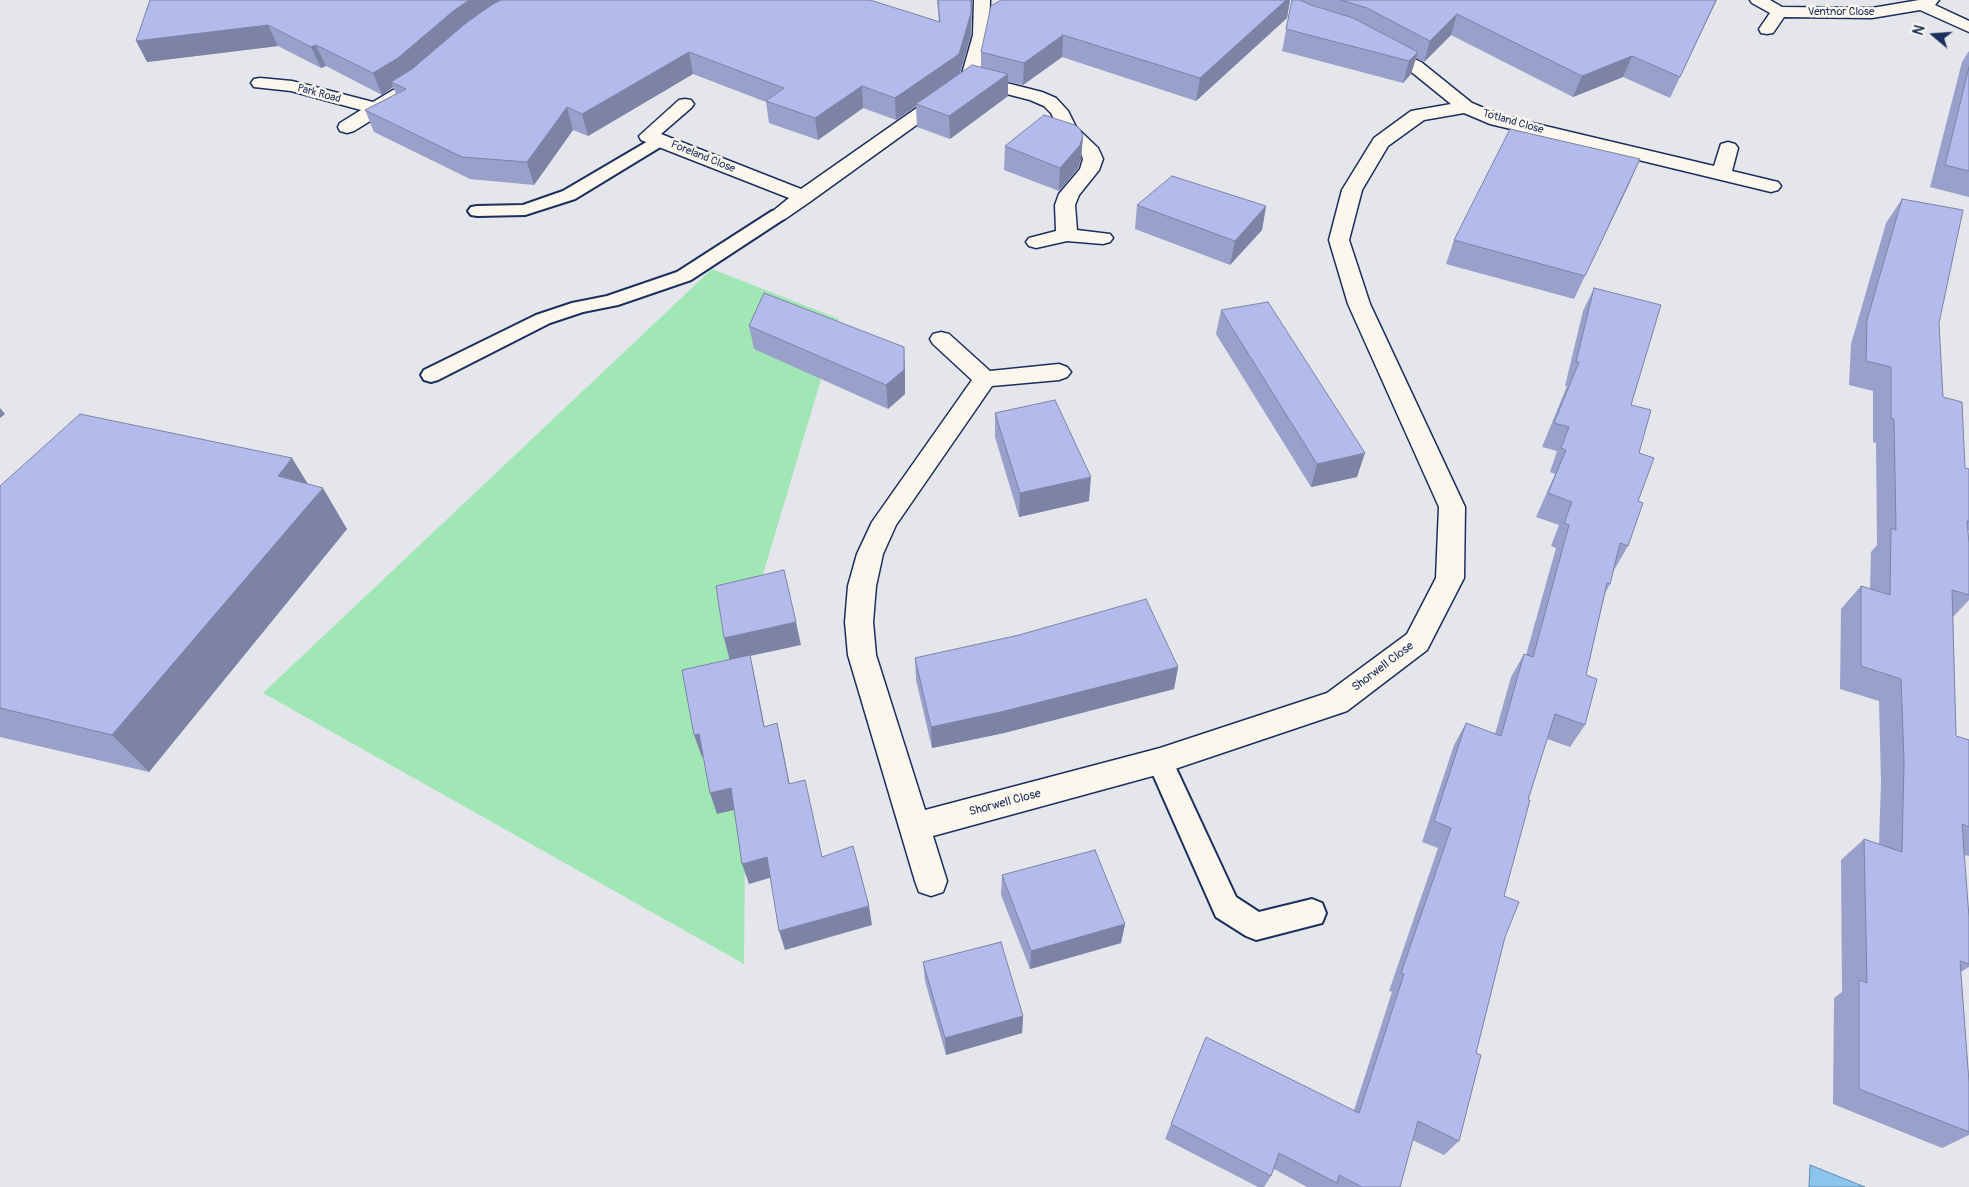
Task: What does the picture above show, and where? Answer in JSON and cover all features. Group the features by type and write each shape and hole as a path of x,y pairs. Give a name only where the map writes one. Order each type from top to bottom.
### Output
{"street":[{"path":"778,215 969,79 981,35 982,0"},
{"name":"Ventnor Close","path":"1758,0 1779,12 1872,13 1926,2"},
{"path":"1926,2 1969,27"},
{"path":"1767,29 1779,12"},
{"name":"Totland Close","path":"1363,39 1415,66 1466,107 1497,120 1771,186"},
{"path":"969,79 1036,96 1050,102 1059,110 1068,130 1088,148 1093,159 1089,170 1069,194 1066,205 1067,235"},
{"name":"Park Road","path":"260,83 292,86 376,109"},
{"path":"347,127 413,85"},
{"name":"Foreland Close","path":"685,104 648,136 804,197"},
{"name":"Shorwell Close","path":"916,827 1160,761 1336,702 1417,642 1450,578 1452,507 1359,304 1339,240 1352,190 1381,142 1418,114 1466,107"},
{"path":"1722,174 1728,148"},
{"path":"1036,242 1067,235 1103,238"},
{"path":"940,339 985,379 1060,372"},
{"path":"931,881 862,655 859,622 862,586 870,554 886,522 985,379"}],"lane":[{"path":"476,211 525,210 569,195 661,140"},
{"path":"431,375 543,319 579,307 611,301 684,276 778,215"},
{"path":"1160,761 1226,907 1256,926 1312,913"}],"green space":[{"path":"712,269 839,319 747,628 744,964 263,693"}],"water":[{"path":"1810,1165 1865,1187 1809,1187"}],"building":[{"path":"150,0 469,0 398,58 373,73 316,45 311,47 268,25 136,41"},
{"path":"501,0 870,0 940,22 938,0 971,0 971,13 959,54 895,98 862,86 815,118 766,101 784,88 689,52 582,114 567,107 527,162 462,157 365,110 406,89 391,82 412,69 466,23"},
{"path":"1001,0 1286,0 1200,78 1063,35 1024,63 981,52 991,6"},
{"path":"1292,0 1300,0 1353,18 1418,52 1409,61 1286,29"},
{"path":"1341,0 1716,0 1680,77 1632,56 1582,76 1457,14 1430,41 1367,8"},
{"path":"972,65 1008,74 949,116 916,104"},
{"path":"1969,67 1969,171 1945,165"},
{"path":"1044,115 1075,125 1080,129 1083,136 1080,145 1060,168 1005,146"},
{"path":"1510,129 1640,159 1585,276 1454,240"},
{"path":"1172,176 1266,206 1235,241 1137,205"},
{"path":"1902,199 1963,210 1939,323 1943,397 1962,402 1965,468 1969,469 1969,522 1967,521 1969,595 1952,590 1956,736 1969,740 1969,827 1962,824 1969,917 1969,964 1960,961 1969,1082 1969,1132 1859,1089 1859,980 1867,983 1864,839 1902,852 1904,761 1901,679 1861,666 1861,586 1890,595 1891,528 1896,530 1894,419 1891,418 1891,367 1866,361 1867,320"},
{"path":"1594,288 1661,305 1631,405 1651,410 1639,453 1654,458 1638,501 1643,503 1628,546 1620,543 1610,584 1607,583 1586,675 1597,679 1585,725 1555,714 1528,800 1530,800 1504,896 1519,902 1505,937 1476,1053 1481,1055 1459,1141 1418,1121 1400,1187 1362,1187 1339,1175 1337,1183 1279,1153 1271,1176 1171,1124 1206,1037 1359,1113 1404,974 1401,973 1451,828 1434,821 1466,723 1501,736 1524,654 1533,657 1569,525 1564,523 1572,502 1548,493 1566,450 1561,448 1569,427 1554,423 1579,362 1576,362"},
{"path":"764,293 904,347 904,370 886,385 749,326"},
{"path":"1268,302 1365,453 1317,464 1221,310"},
{"path":"1055,400 1091,477 1020,493 995,413"},
{"path":"80,414 292,458 278,476 323,488 112,735 0,708 0,486"},
{"path":"784,570 796,622 724,638 716,586"},
{"path":"1146,599 1178,667 1005,711 931,727 915,658 1019,635"},
{"path":"750,655 764,727 777,723 789,784 805,780 822,857 853,846 869,906 779,931 767,857 742,864 731,788 710,793 699,734 694,735 682,670"},
{"path":"1095,850 1125,924 1031,951 1002,875"},
{"path":"1001,942 1023,1016 945,1038 923,962"}]}
